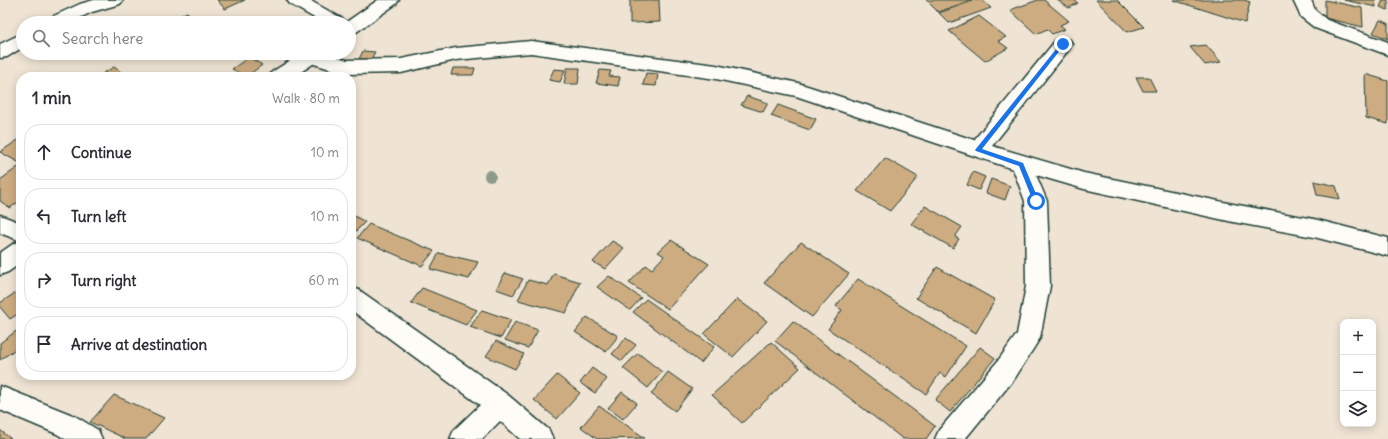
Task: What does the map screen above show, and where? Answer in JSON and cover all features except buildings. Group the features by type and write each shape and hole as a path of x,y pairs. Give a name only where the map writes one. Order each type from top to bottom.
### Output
{"street":[{"path":"68,16 86,8 114,0"},
{"path":"296,0 325,16"},
{"path":"356,24 390,0"},
{"path":"1302,0 1307,13 1321,24 1388,49"},
{"path":"0,52 16,43"},
{"path":"978,150 1063,44"},
{"path":"329,60 347,67 400,66 456,54 531,47 716,72 798,90 1021,164 1084,181 1233,213 1314,228 1388,247"},
{"path":"286,72 304,60"},
{"path":"948,439 1006,370 1028,338 1038,286 1036,201 1021,164"},
{"path":"0,224 16,230"},
{"path":"0,265 16,254"},
{"path":"356,301 499,404 540,439"},
{"path":"0,398 66,425 89,439"},
{"path":"462,439 499,404"}],"route":[{"path":"1036,201 1021,164 978,150 1063,44"}]}
